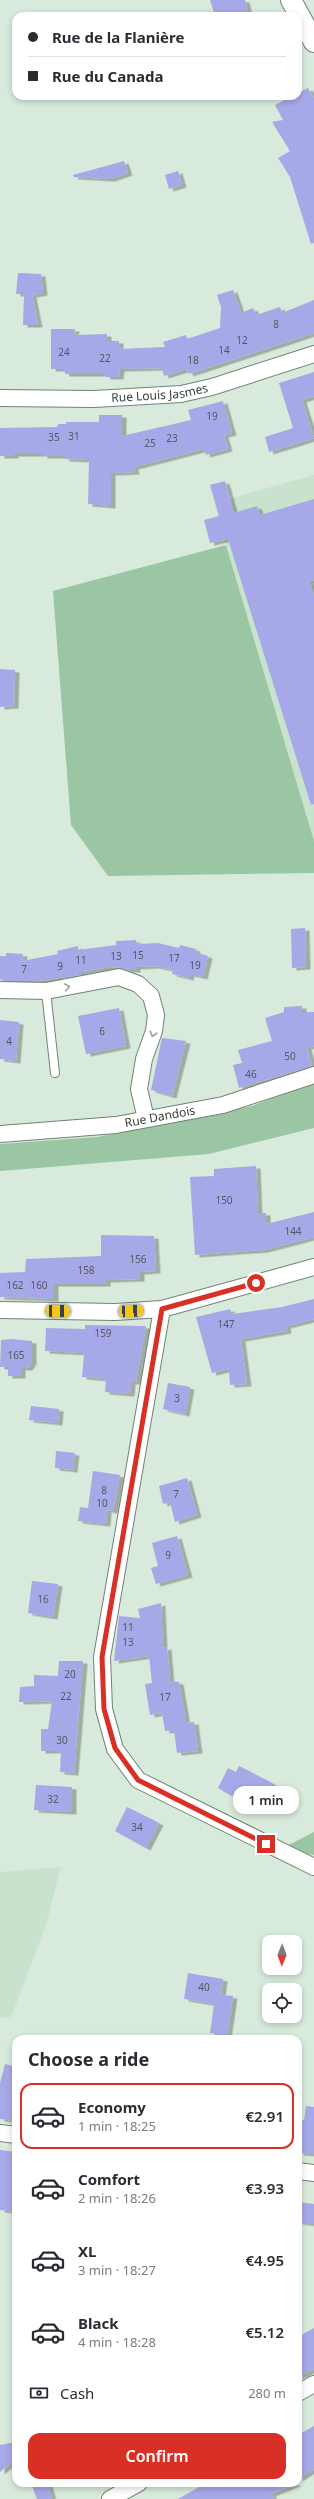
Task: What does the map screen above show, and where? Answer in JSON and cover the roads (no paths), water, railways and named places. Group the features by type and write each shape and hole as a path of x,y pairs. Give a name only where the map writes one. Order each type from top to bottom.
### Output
{"street":[{"path":"291,0 298,12"},
{"path":"302,20 314,42"},
{"name":"Rue Louis Jasmes","path":"0,398 94,399 181,394 314,354"},
{"path":"0,990 46,991 119,978 138,984 151,996 156,1015 154,1031 144,1058 139,1089 146,1119"},
{"name":"Rue Dandois","path":"0,1134 116,1125 223,1105 314,1075"},
{"path":"0,1310 115,1312 162,1309 314,1267"},
{"path":"162,1309 102,1657 104,1709 115,1748 138,1780 314,1867"},
{"path":"0,2133 12,2134"},
{"path":"302,2172 314,2173"},
{"path":"302,2391 314,2384"},
{"path":"110,2499 132,2487"}],"lane":[{"path":"46,991 55,1073"}]}
